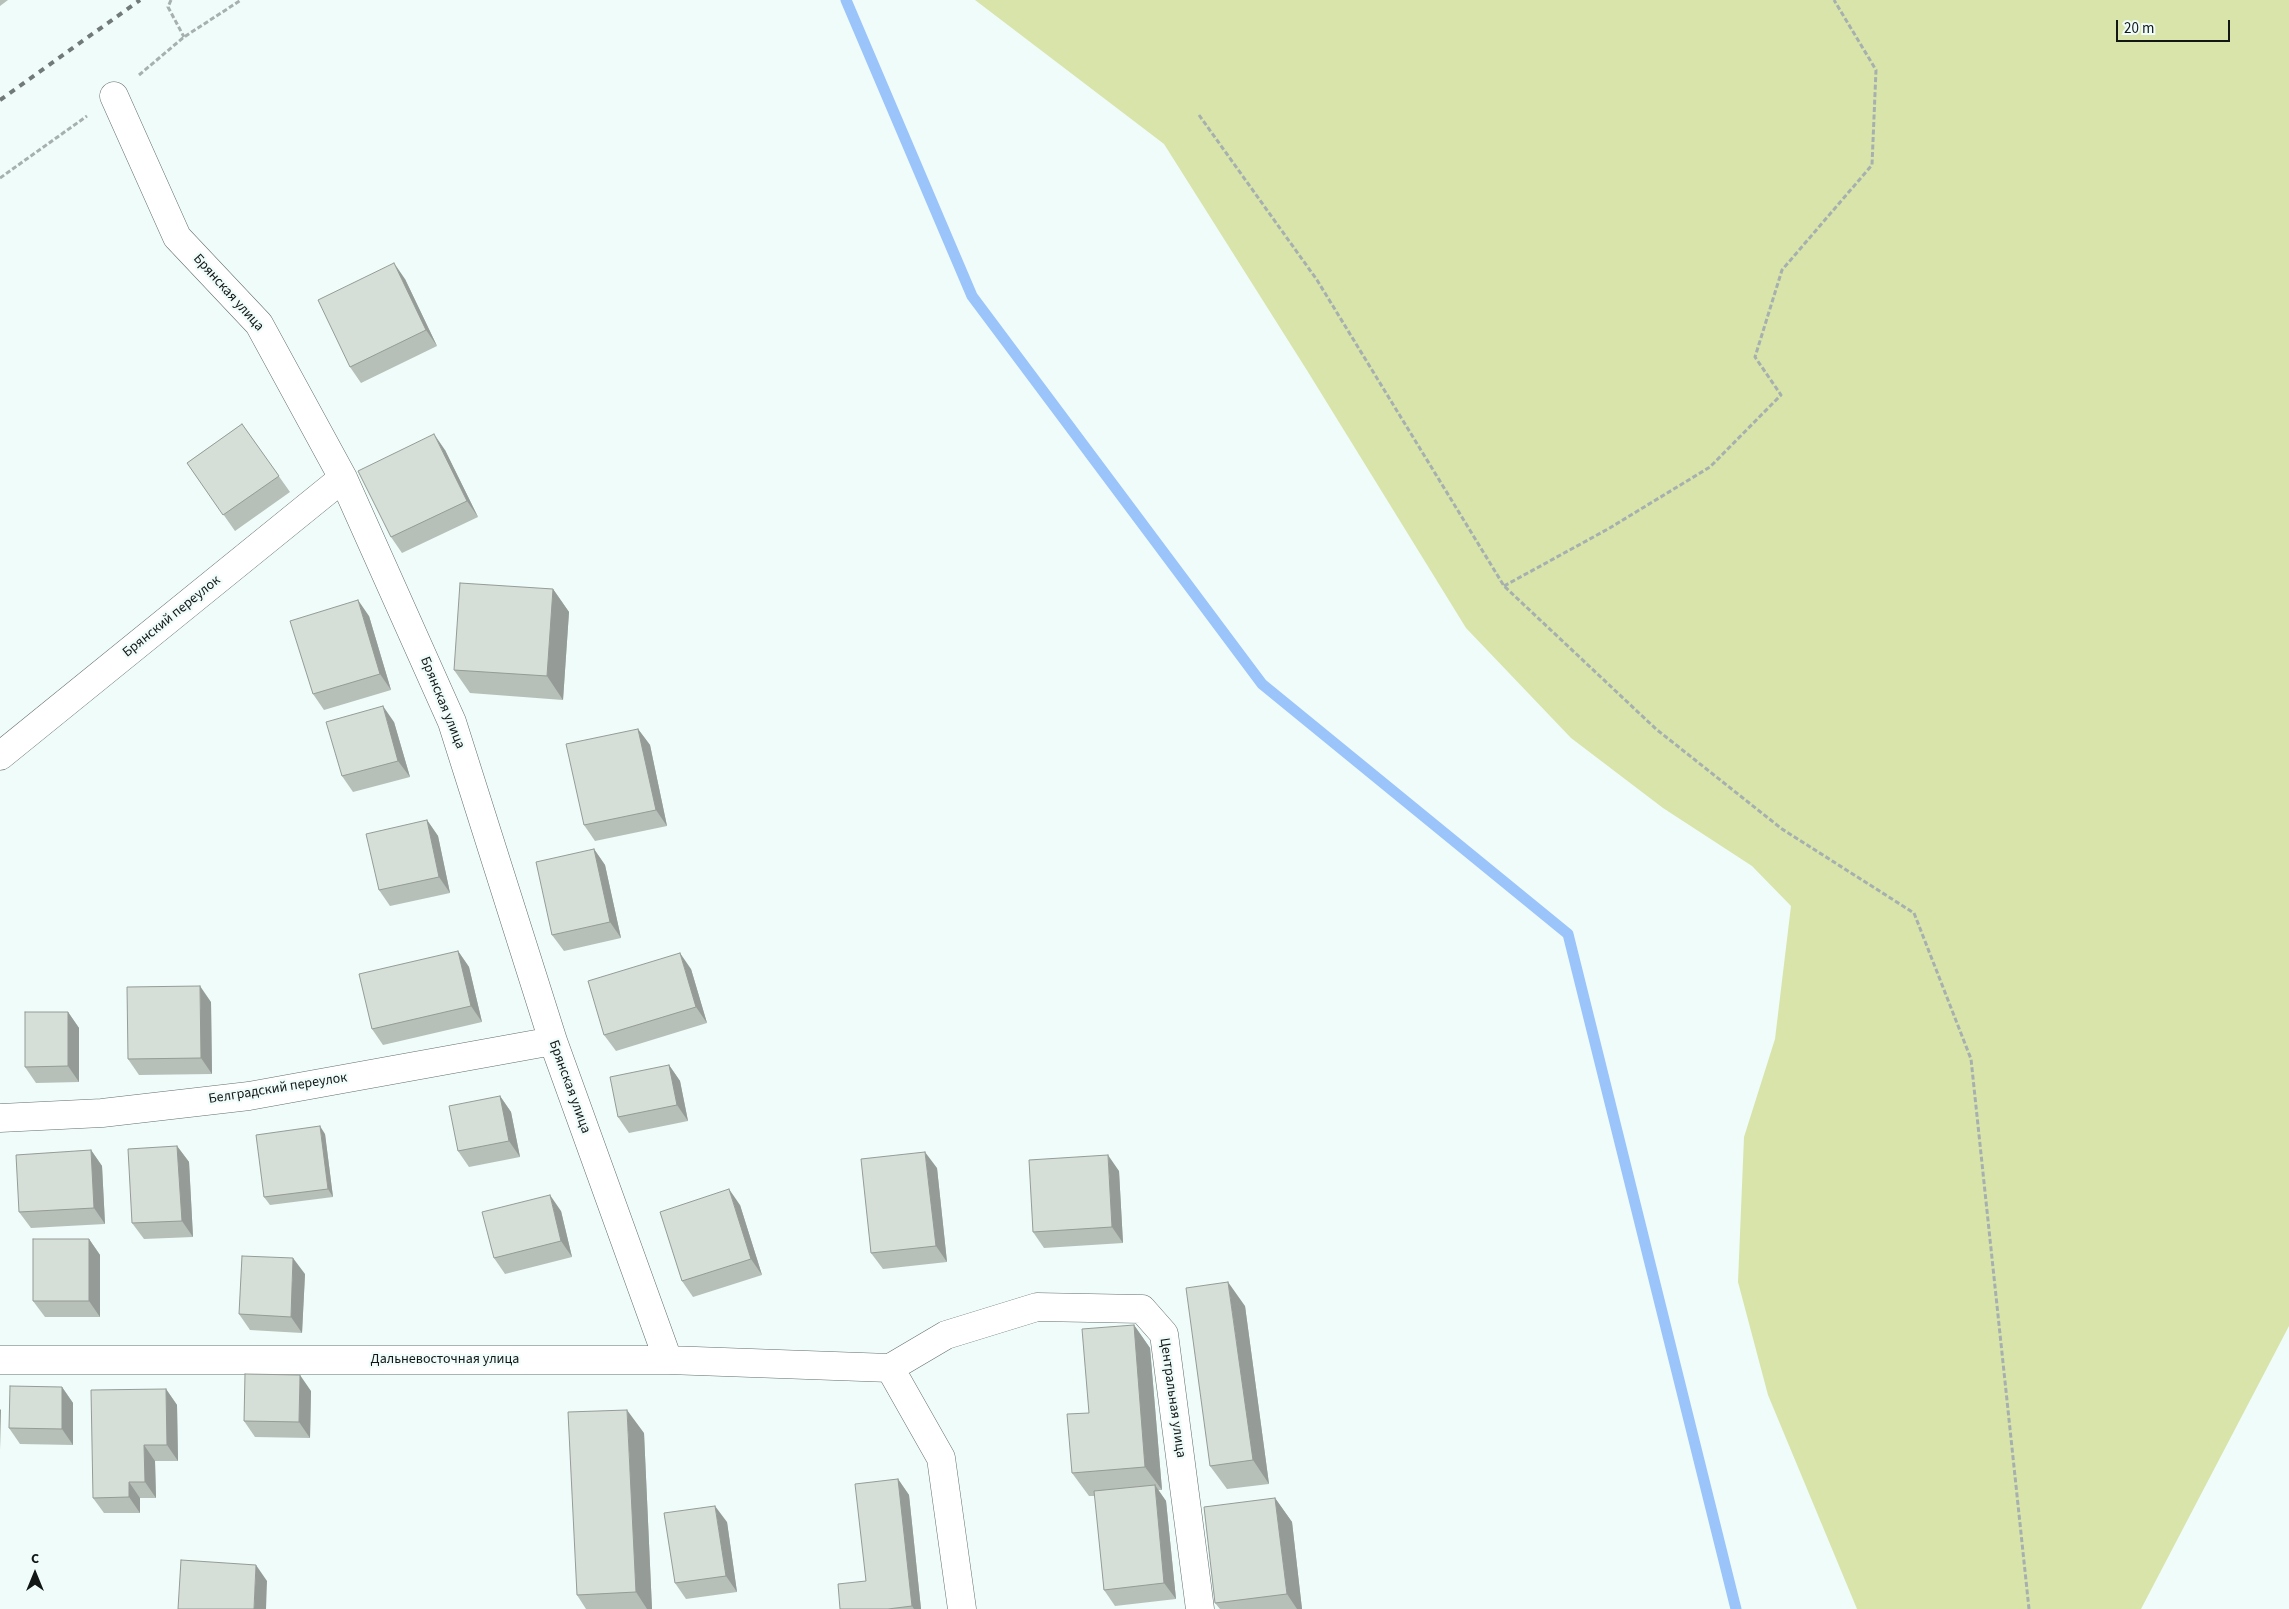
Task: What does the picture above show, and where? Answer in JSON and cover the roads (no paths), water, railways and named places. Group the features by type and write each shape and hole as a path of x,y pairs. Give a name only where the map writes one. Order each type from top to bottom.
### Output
{"street":[{"name":"Брянская улица","path":"114,96 177,237 259,324 343,478 452,722 553,1041 668,1360"},
{"name":"Брянский переулок","path":"0,756 343,478"},
{"name":"Белградский переулок","path":"0,1118 102,1113 249,1096 553,1041"},
{"name":"Центральная улица","path":"890,1368 946,1335 1037,1307 1142,1309 1164,1334 1200,1609"},
{"name":"Дальневосточная улица","path":"0,1360 668,1360 890,1368"},
{"path":"890,1368 941,1458 962,1609"}],"waterway":[{"path":"846,0 972,296 1262,684 1568,934 1736,1609"}],"railway":[{"path":"0,100 140,0"}]}
